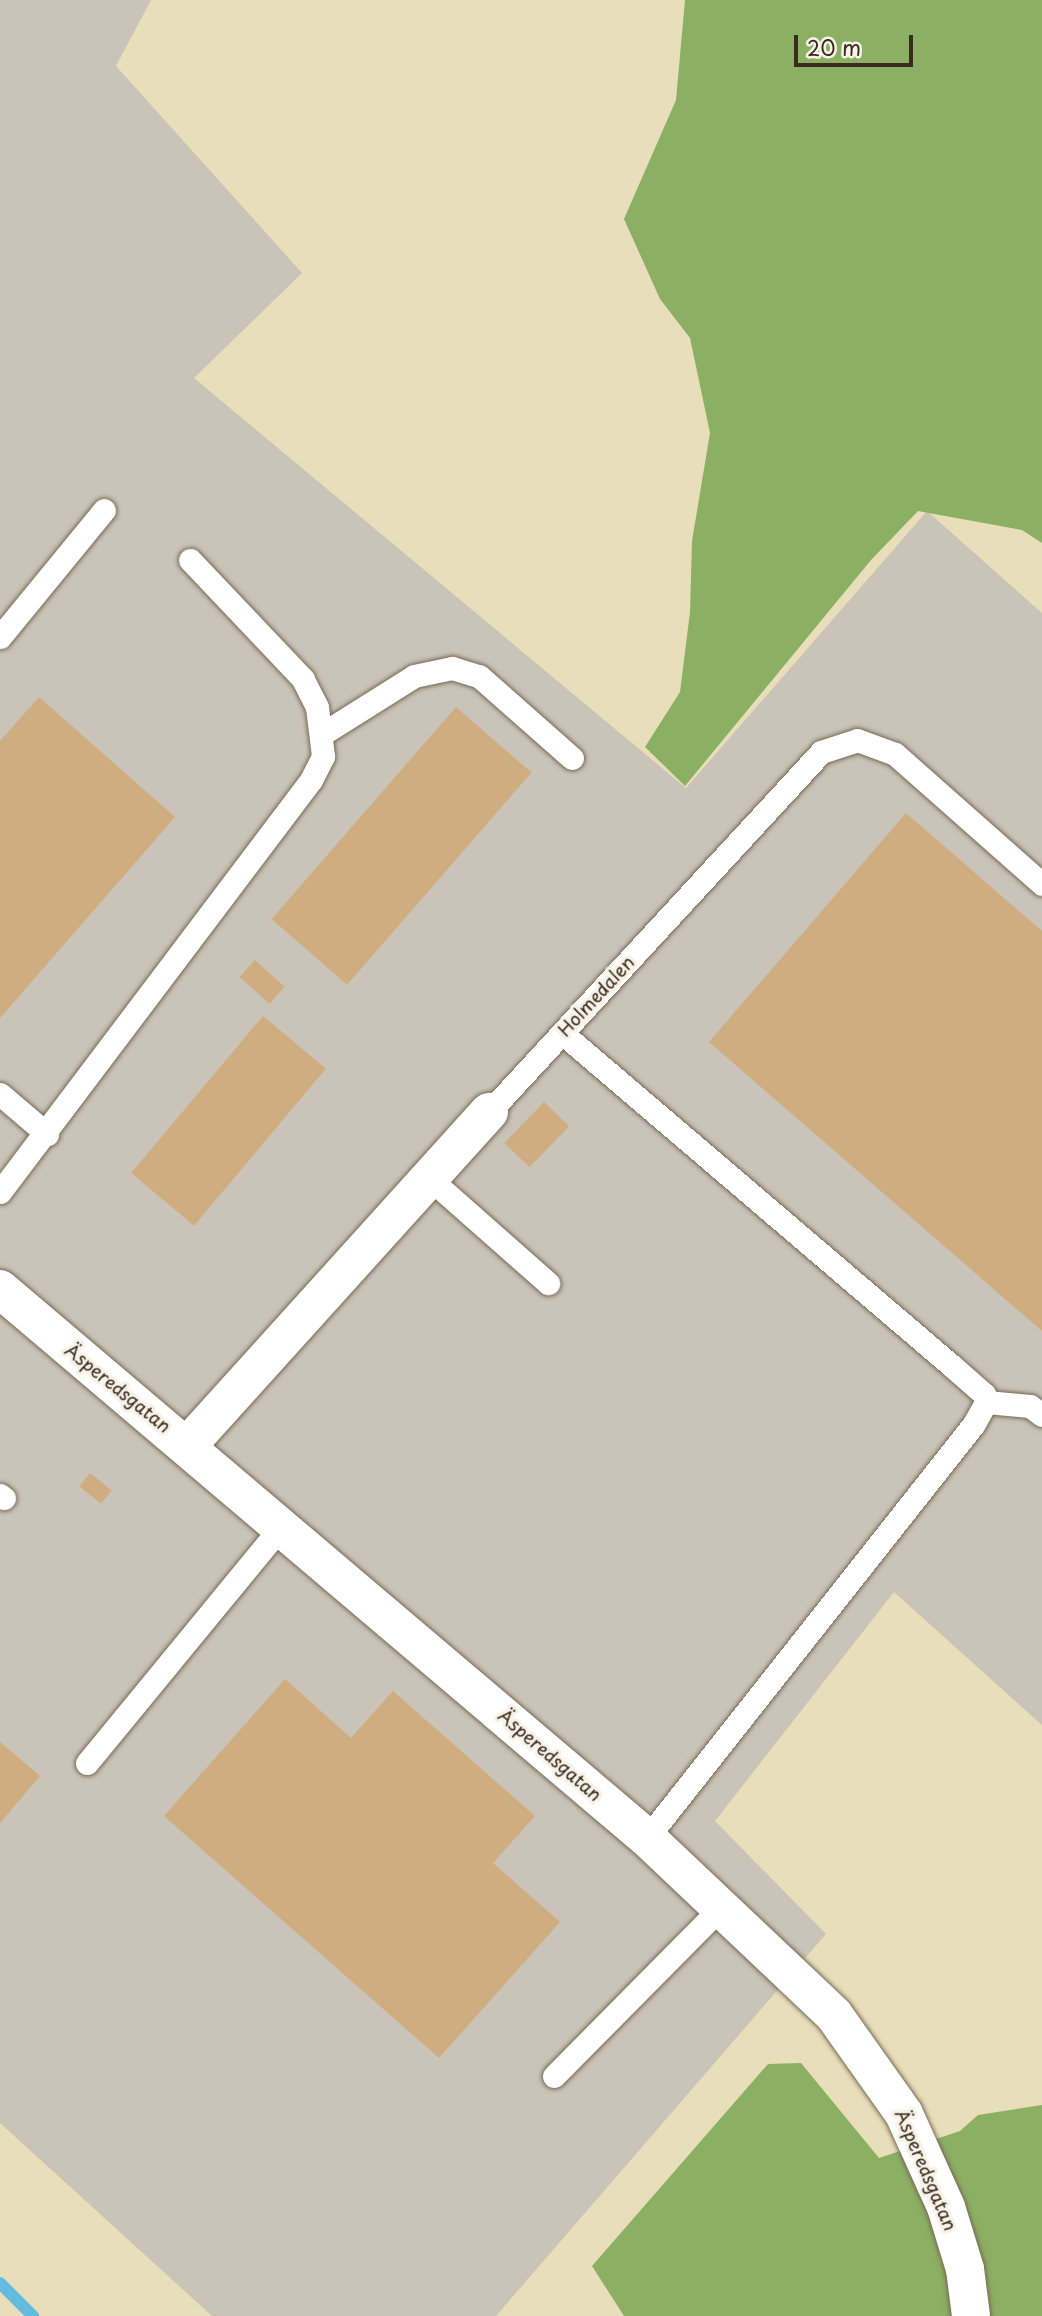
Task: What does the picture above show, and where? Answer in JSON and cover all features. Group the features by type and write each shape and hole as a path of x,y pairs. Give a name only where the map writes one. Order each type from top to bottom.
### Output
{"street":[{"name":"Holmedalen","path":"188,1445 489,1112"},
{"name":"Äsperedsgatan","path":"0,1289 188,1445 647,1838 834,2015 904,2114 946,2207 965,2269 971,2316"}],"lane":[{"path":"0,637 104,510"},
{"path":"0,1192 47,1134 311,780 323,756 317,707 303,679 190,560"},
{"path":"322,734 414,676 453,668 480,676 572,758"},
{"name":"Holmedalen","path":"489,1112 821,752 857,740 895,754 1042,884"},
{"path":"562,1033 952,1366 984,1394 986,1402 973,1425 647,1838"},
{"path":"0,1094 47,1134"},
{"path":"429,1178 548,1283"},
{"path":"986,1402 1030,1406 1042,1415"},
{"path":"87,1763 282,1526"},
{"path":"554,2076 721,1907"}],"shaded area":[{"path":"0,0 151,0 116,66 302,273 194,378 686,788 927,511 1042,613 1042,1725 894,1592 715,1821 826,1934 496,2316 212,2316 0,2123"}],"green space":[{"path":"685,0 1042,0 1042,543 1022,530 918,511 871,560 685,786 645,747 680,692 690,612 692,541 710,433 690,338 660,299 624,219 676,100"},
{"path":"801,2063 879,2158 960,2131 978,2115 1042,2105 1042,2316 624,2316 592,2266 768,2064"}],"building":[{"path":"39,697 175,817 0,1018 0,741"},
{"path":"456,707 531,773 347,985 272,919"},
{"path":"906,813 1042,931 1042,1331 709,1042"},
{"path":"255,960 285,987 269,1004 240,977"},
{"path":"263,1016 326,1069 194,1226 131,1173"},
{"path":"544,1102 569,1126 530,1167 504,1143"},
{"path":"90,1473 112,1491 101,1504 79,1486"},
{"path":"285,1679 351,1738 393,1691 535,1816 493,1863 560,1922 439,2058 164,1816"},
{"path":"0,1742 40,1776 0,1823"}],"waterway":[{"path":"0,2283 33,2316"}]}
